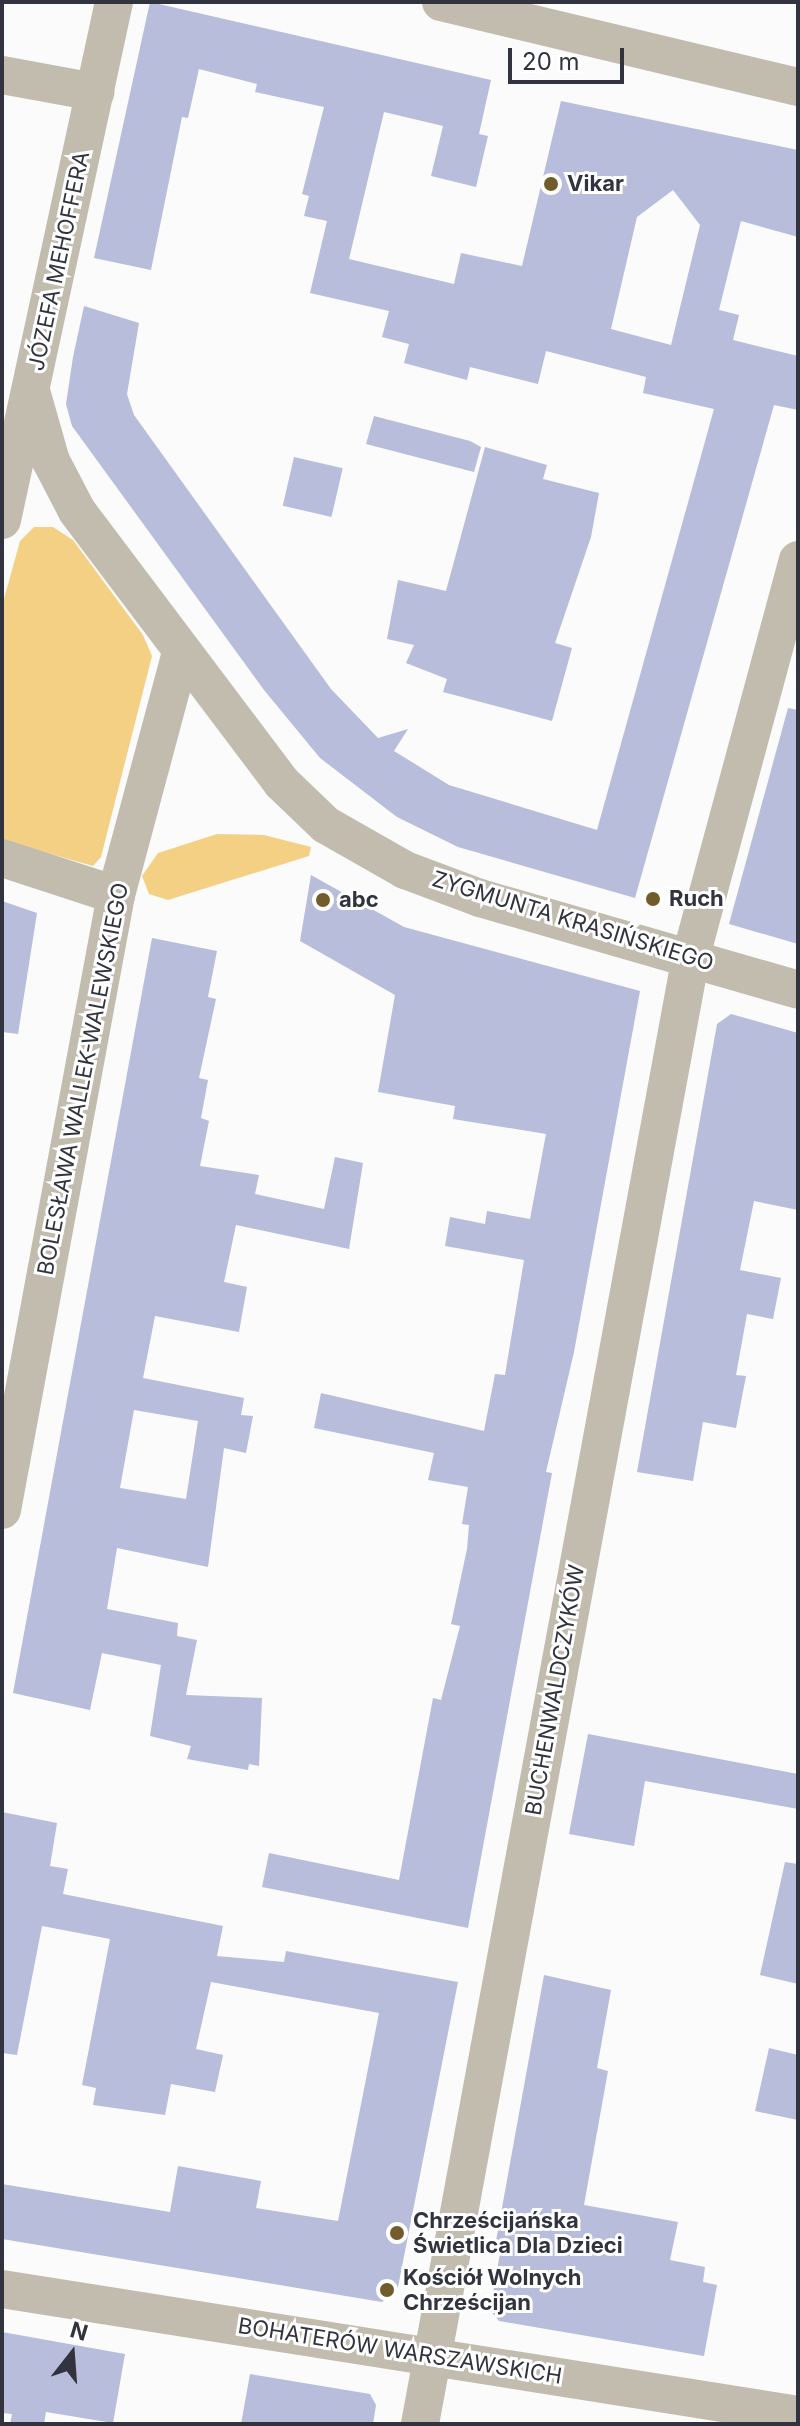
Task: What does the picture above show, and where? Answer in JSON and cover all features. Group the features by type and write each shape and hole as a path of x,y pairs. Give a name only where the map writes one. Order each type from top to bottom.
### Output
{"street":[{"name":"JÓZEFA MEHOFFERA","path":"4,505 114,2"},
{"path":"441,2 798,87"},
{"path":"2,75 95,92"},
{"name":"ZYGMUNTA KRASIŃSKIEGO","path":"31,391 51,461 77,511 282,783 326,825 405,870 480,898 691,956 798,990"},
{"path":"4,505 77,511"},
{"name":"BUCHENWALDCZYKÓW","path":"420,2424 691,956 798,560"},
{"name":"BOLESŁAWA WALLEK-WALEWSKIEGO","path":"2,1510 116,895 181,652"},
{"path":"2,858 116,895"},
{"name":"BOHATERÓW WARSZAWSKICH","path":"2,2289 798,2415"}],"shaded area":[{"path":"34,527 53,527 73,540 143,635 152,656 101,857 93,866 2,840 2,606 20,541"},
{"path":"217,834 264,835 311,847 309,856 168,900 149,894 142,876 158,853"}],"building":[{"path":"150,2 491,80 479,134 488,136 476,187 431,176 443,126 384,112 349,259 454,284 461,253 522,266 561,101 798,150 798,237 741,221 719,310 739,315 733,340 798,356 798,410 774,405 635,898 458,847 397,817 320,758 264,690 72,426 66,404 73,357 84,306 139,323 127,394 134,415 331,689 378,738 408,729 394,751 449,785 597,830 714,409 643,393 646,377 546,351 538,384 470,367 467,380 404,363 409,344 382,337 389,311 310,293 327,221 304,216 309,196 302,194 324,107 255,92 257,84 199,69 188,118 182,117 151,270 94,258","holes":["673,190 700,225 671,345 611,329 637,217"]},
{"path":"374,416 470,441 481,447 474,472 366,444"},
{"path":"485,447 547,465 543,479 599,493 591,537 555,643 572,648 552,721 443,692 447,679 406,663 414,645 387,639 398,580 446,591"},
{"path":"294,457 343,468 331,517 283,506"},
{"path":"788,708 798,710 798,944 729,924"},
{"path":"311,875 404,927 640,991 574,1352 546,1472 552,1473 468,1928 262,1887 269,1853 399,1880 433,1698 441,1700 460,1626 451,1624 467,1549 469,1525 462,1524 468,1487 428,1480 434,1453 314,1428 321,1393 484,1431 495,1374 505,1375 524,1260 445,1246 450,1217 485,1224 487,1211 530,1219 546,1134 453,1119 455,1106 378,1092 395,995 300,941"},
{"path":"2,901 37,913 18,1034 2,1032"},
{"path":"152,938 217,951 208,997 216,999 199,1078 208,1080 201,1118 209,1121 200,1166 259,1175 255,1194 324,1209 335,1157 363,1163 349,1249 236,1225 224,1282 247,1287 239,1332 155,1316 143,1378 244,1398 241,1415 253,1416 246,1453 224,1448 208,1567 117,1548 107,1609 178,1623 177,1636 197,1640 186,1695 262,1698 259,1766 249,1764 248,1770 187,1759 191,1746 150,1736 161,1665 102,1653 90,1710 13,1693","holes":["134,1410 198,1421 186,1499 120,1488"]},
{"path":"731,1014 798,1033 798,1210 754,1201 740,1270 781,1278 773,1319 747,1314 736,1375 746,1376 736,1428 703,1422 693,1481 637,1472 717,1024"},
{"path":"588,1734 798,1774 798,1809 645,1781 634,1846 569,1834"},
{"path":"2,1812 57,1823 50,1866 68,1869 63,1894 223,1926 217,1956 284,1962 286,1951 458,1982 397,2292 382,2302 2,2239 2,2184 170,2212 178,2166 261,2181 256,2208 338,2221 379,2013 211,1982 196,2049 223,2055 215,2092 171,2084 165,2115 93,2105 96,2088 82,2085 110,1939 42,1926 17,2055 2,2053"},
{"path":"785,1862 798,1864 798,1984 760,1975"},
{"path":"544,1975 611,1990 597,2068 608,2071 584,2205 678,2222 670,2260 705,2267 703,2282 717,2285 704,2356 499,2321 490,2310 502,2242 496,2241"},
{"path":"769,2048 798,2055 798,2120 755,2111"},
{"path":"2,2332 125,2354 113,2423 46,2412 44,2424 10,2424 12,2414 2,2413"},
{"path":"250,2374 370,2394 376,2405 373,2424 241,2424"}],"place":[{"name":"Vikar","path":"551,184"},
{"name":"Ruch","path":"653,899"},
{"name":"abc","path":"323,900"},
{"name":"Chrześcijańska Świetlica Dla Dzieci","path":"397,2233"},
{"name":"Kościół Wolnych Chrześcijan","path":"387,2290"}]}
